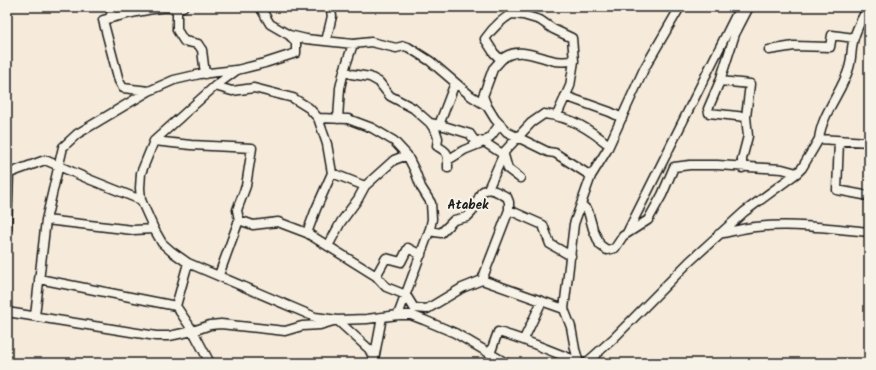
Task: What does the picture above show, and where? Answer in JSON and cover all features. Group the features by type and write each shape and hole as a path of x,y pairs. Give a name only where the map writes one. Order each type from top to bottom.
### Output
{"street":[{"path":"110,18 113,7"},
{"path":"35,316 46,220 57,166 63,147 77,134 149,92 174,80 237,70 296,53 296,42 289,35 270,24 260,7"},
{"path":"326,41 332,16 330,7"},
{"path":"501,60 494,53 485,38 492,28 517,10 528,7"},
{"path":"581,362 564,309 574,224 591,176 609,145 644,68 680,7"},
{"path":"627,234 740,7"},
{"path":"746,117 709,113 708,109 720,81 735,34 749,7"},
{"path":"581,362 614,338 689,262 744,212 802,168 819,138 828,111 842,86 849,68 854,38 868,7"},
{"path":"149,92 123,88 119,81 103,20 125,14 163,8 180,8 177,30 184,41 198,44 202,50 205,74"},
{"path":"512,14 523,15 540,20 553,29 572,38 574,62 570,86 557,116"},
{"path":"289,35 353,44 371,42 396,48 404,46 408,47 430,61 471,96 487,106"},
{"path":"769,50 794,46 830,48 832,35 854,38"},
{"path":"338,119 340,88 353,44"},
{"path":"574,62 556,61 538,55 520,52 506,55 493,69 483,96 495,119 507,132 548,152 555,153 591,176"},
{"path":"237,70 215,86 154,141 140,173 141,200 154,229 162,243 170,251 188,263 315,317 337,320 411,315 428,309 462,288 482,280 564,309"},
{"path":"344,71 370,77 379,82 390,96 414,108 430,123 436,132 438,138 437,146 448,155 448,164 464,150 484,142 491,136 500,124"},
{"path":"720,81 750,84 746,117 748,136 742,159 742,168"},
{"path":"439,125 455,83"},
{"path":"215,86 232,91 254,88 293,98 309,108 318,118 328,144 332,173 307,233"},
{"path":"565,96 610,112 622,118"},
{"path":"488,189 505,151 531,124 544,114 574,121 609,145"},
{"path":"318,118 348,119 386,135 394,141 407,155 415,170 421,187 431,203 432,220 421,255 410,280 398,315"},
{"path":"430,123 470,134 474,140 484,142 504,155 508,169 520,178"},
{"path":"819,138 838,141 869,142"},
{"path":"154,141 191,145 252,148 246,186 236,210 239,220 219,275"},
{"path":"838,141 837,190 869,196"},
{"path":"328,246 341,222 358,199 365,186 394,160 407,155"},
{"path":"7,229 8,174 46,160 57,166 141,200"},
{"path":"581,204 588,211 593,229 600,245 607,250 615,248 623,236 648,220 662,195 674,167 690,165 782,169 797,173"},
{"path":"332,173 365,186"},
{"path":"429,230 441,233 454,220 467,217 472,212 483,190 488,189 507,197 510,202 509,210 482,280"},
{"path":"509,210 543,225 550,244 571,256"},
{"path":"46,220 133,230 154,229"},
{"path":"239,220 253,225 278,222 307,233 376,276 386,287 406,295 414,308 428,309"},
{"path":"719,234 755,227 788,226 824,227 869,232"},
{"path":"376,276 386,258 401,262 408,248 421,255"},
{"path":"176,306 188,263"},
{"path":"39,280 176,306 193,331 210,363"},
{"path":"524,339 542,301"},
{"path":"7,312 156,336 169,336 193,331 210,325 221,324 285,331 302,326 320,325 337,320"},
{"path":"411,315 455,333 506,363"},
{"path":"374,362 382,317"},
{"path":"337,320 369,350 374,362"},
{"path":"490,354 498,332 524,339 547,350 581,362"}],"district":[{"name":"Atabek","path":"468,204"}]}
